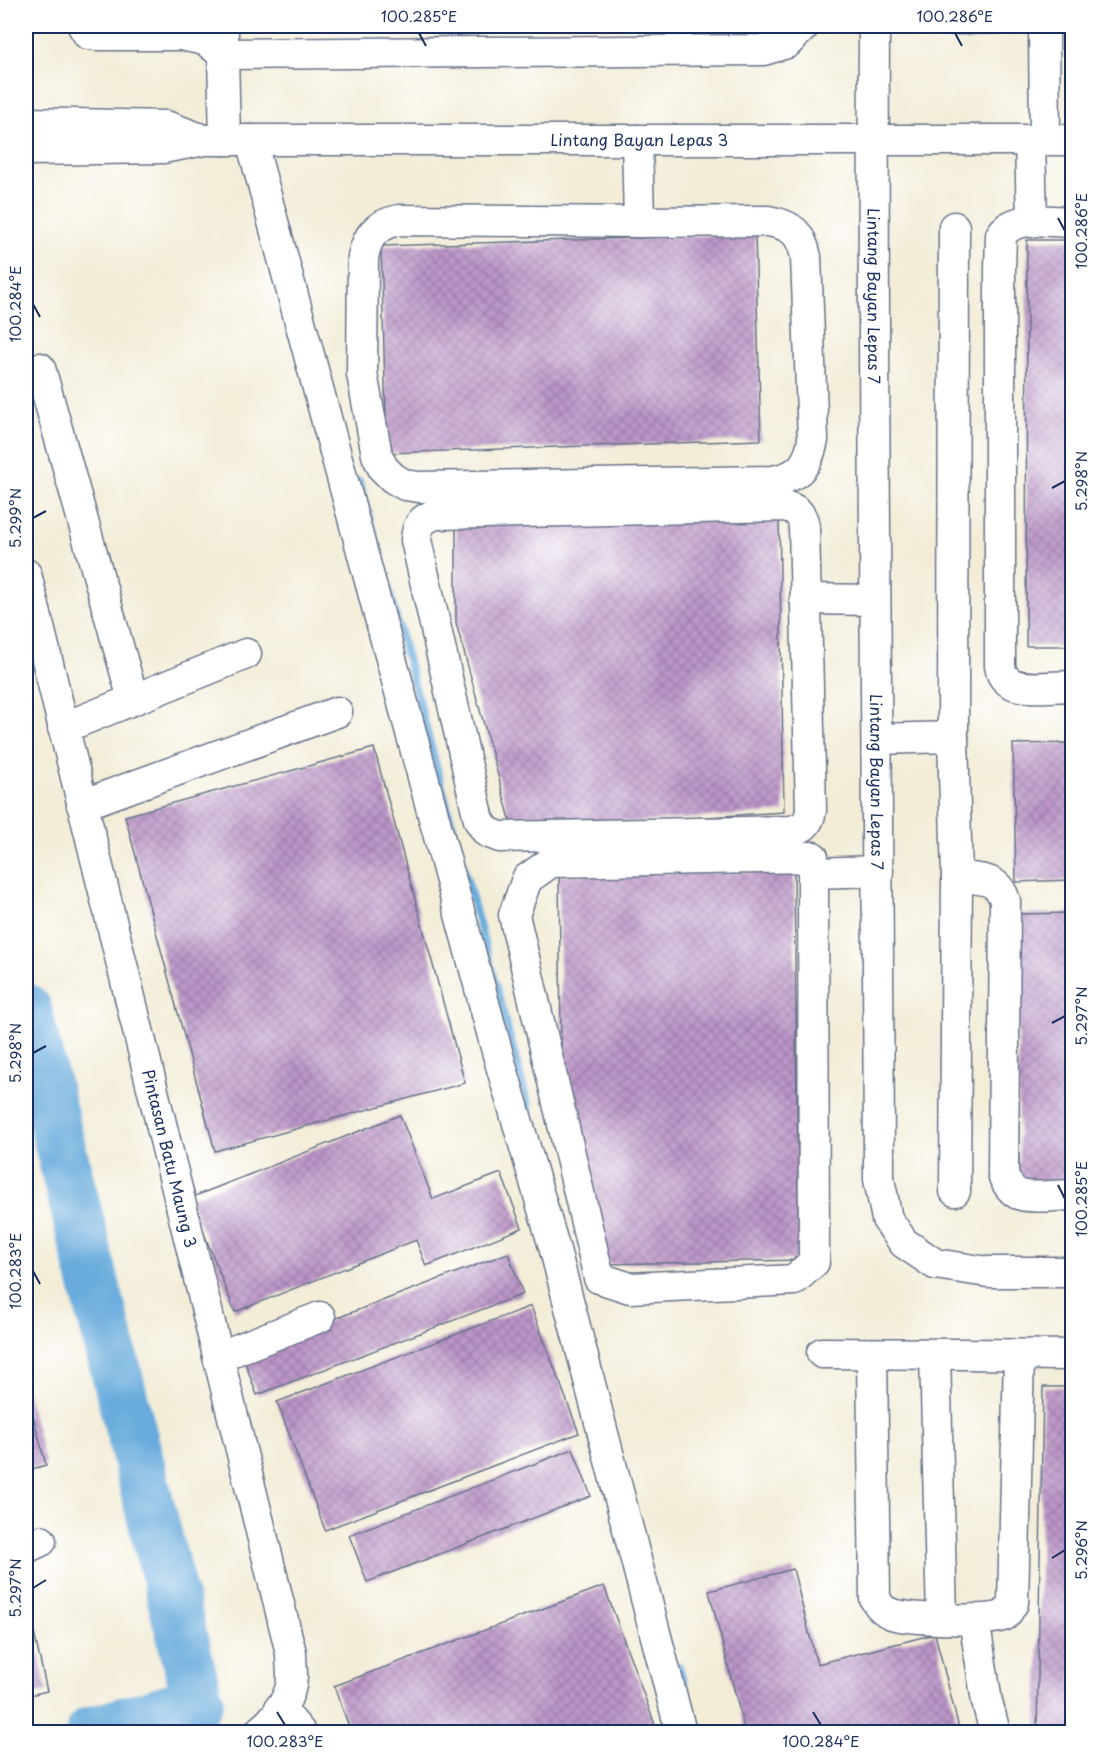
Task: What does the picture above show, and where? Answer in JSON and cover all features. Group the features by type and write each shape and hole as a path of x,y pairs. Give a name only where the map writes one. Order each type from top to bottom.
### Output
{"street":[{"path":"83,26 88,34 95,36 142,30 205,40 764,50 788,43 804,26"},
{"name":"Lintang Bayan Lepas 7","path":"874,26 874,600 879,1179 887,1219 904,1243 935,1264 988,1272 1072,1272"},
{"path":"1032,222 1049,140 1044,26"},
{"path":"223,40 227,140 558,1261 681,1732"},
{"name":"Lintang Bayan Lepas 3","path":"26,123 166,126 227,140"},
{"name":"Lintang Bayan Lepas 3","path":"39,150 163,148 227,140 1049,140"},
{"path":"637,140 639,222"},
{"path":"26,165 39,150"},
{"path":"399,220 639,222 768,220 783,223 795,231 803,242 806,257 813,440 810,455 802,469 788,478 772,481 419,487 405,485 383,468 378,455 362,374 363,257 366,243 374,231 385,223 399,220"},
{"path":"1072,222 1032,222 1013,224 1006,228 1001,235 1000,270 1000,666 1006,681 1022,687 1072,686"},
{"path":"954,227 953,737 957,877 955,1191"},
{"path":"40,368 133,699"},
{"path":"954,412 1000,412"},
{"path":"790,507 798,511 802,518 805,599 811,810 806,825 791,831 500,837 493,835 482,826 416,540 421,522 428,516 790,507"},
{"name":"Pintasan Batu Maung 3","path":"26,574 291,1653 292,1679 285,1701 268,1725 260,1732"},
{"path":"805,599 874,600"},
{"path":"63,728 246,654"},
{"path":"82,805 337,712"},
{"path":"877,739 953,737"},
{"path":"813,857 813,873 814,1262 794,1280 630,1288 599,1278 514,915 527,879 551,862 575,861 813,857"},
{"path":"813,873 878,871"},
{"path":"957,877 989,880 1002,892 1005,901 1003,1175 1007,1185 1017,1194 1072,1196"},
{"path":"218,1357 320,1317"},
{"path":"822,1353 1072,1355"},
{"path":"872,1354 875,1599 880,1608 892,1614 942,1619 993,1619 1006,1614 1013,1603 1019,1355"},
{"path":"935,1354 942,1619"},
{"path":"974,1619 987,1702 995,1732"},
{"path":"280,1708 300,1732"}],"building":[{"path":"321,26 425,26 425,28 321,28"},
{"path":"942,26 1036,26 1036,33 942,35"},
{"path":"1058,26 1072,26 1072,30 1058,30"},
{"path":"755,234 761,440 387,453 381,246"},
{"path":"1027,240 1072,240 1072,646 1026,646"},
{"path":"779,514 784,812 513,830 456,623 456,523"},
{"path":"1072,743 1072,880 1016,882 1013,744"},
{"path":"374,748 465,1083 215,1151 125,816"},
{"path":"794,871 799,1260 605,1264 562,1118 559,875"},
{"path":"1072,913 1072,1185 1019,1185 1017,914"},
{"path":"400,1115 433,1199 501,1173 522,1228 426,1266 416,1240 235,1312 190,1198"},
{"path":"508,1253 523,1294 257,1395 242,1354"},
{"path":"531,1306 579,1433 325,1530 277,1402"},
{"path":"1043,1387 1072,1387 1072,1732 1037,1732"},
{"path":"26,1389 46,1465 26,1471"},
{"path":"573,1449 591,1496 367,1582 349,1535"},
{"path":"793,1569 817,1664 935,1634 960,1732 745,1732 709,1591"},
{"path":"604,1586 655,1725 635,1732 351,1732 334,1686"},
{"path":"32,1624 47,1691 26,1696 26,1625"}],"waterway":[{"path":"359,481 529,1109"},
{"path":"26,1009 198,1701 91,1732"},
{"path":"679,1666 697,1732"}]}
